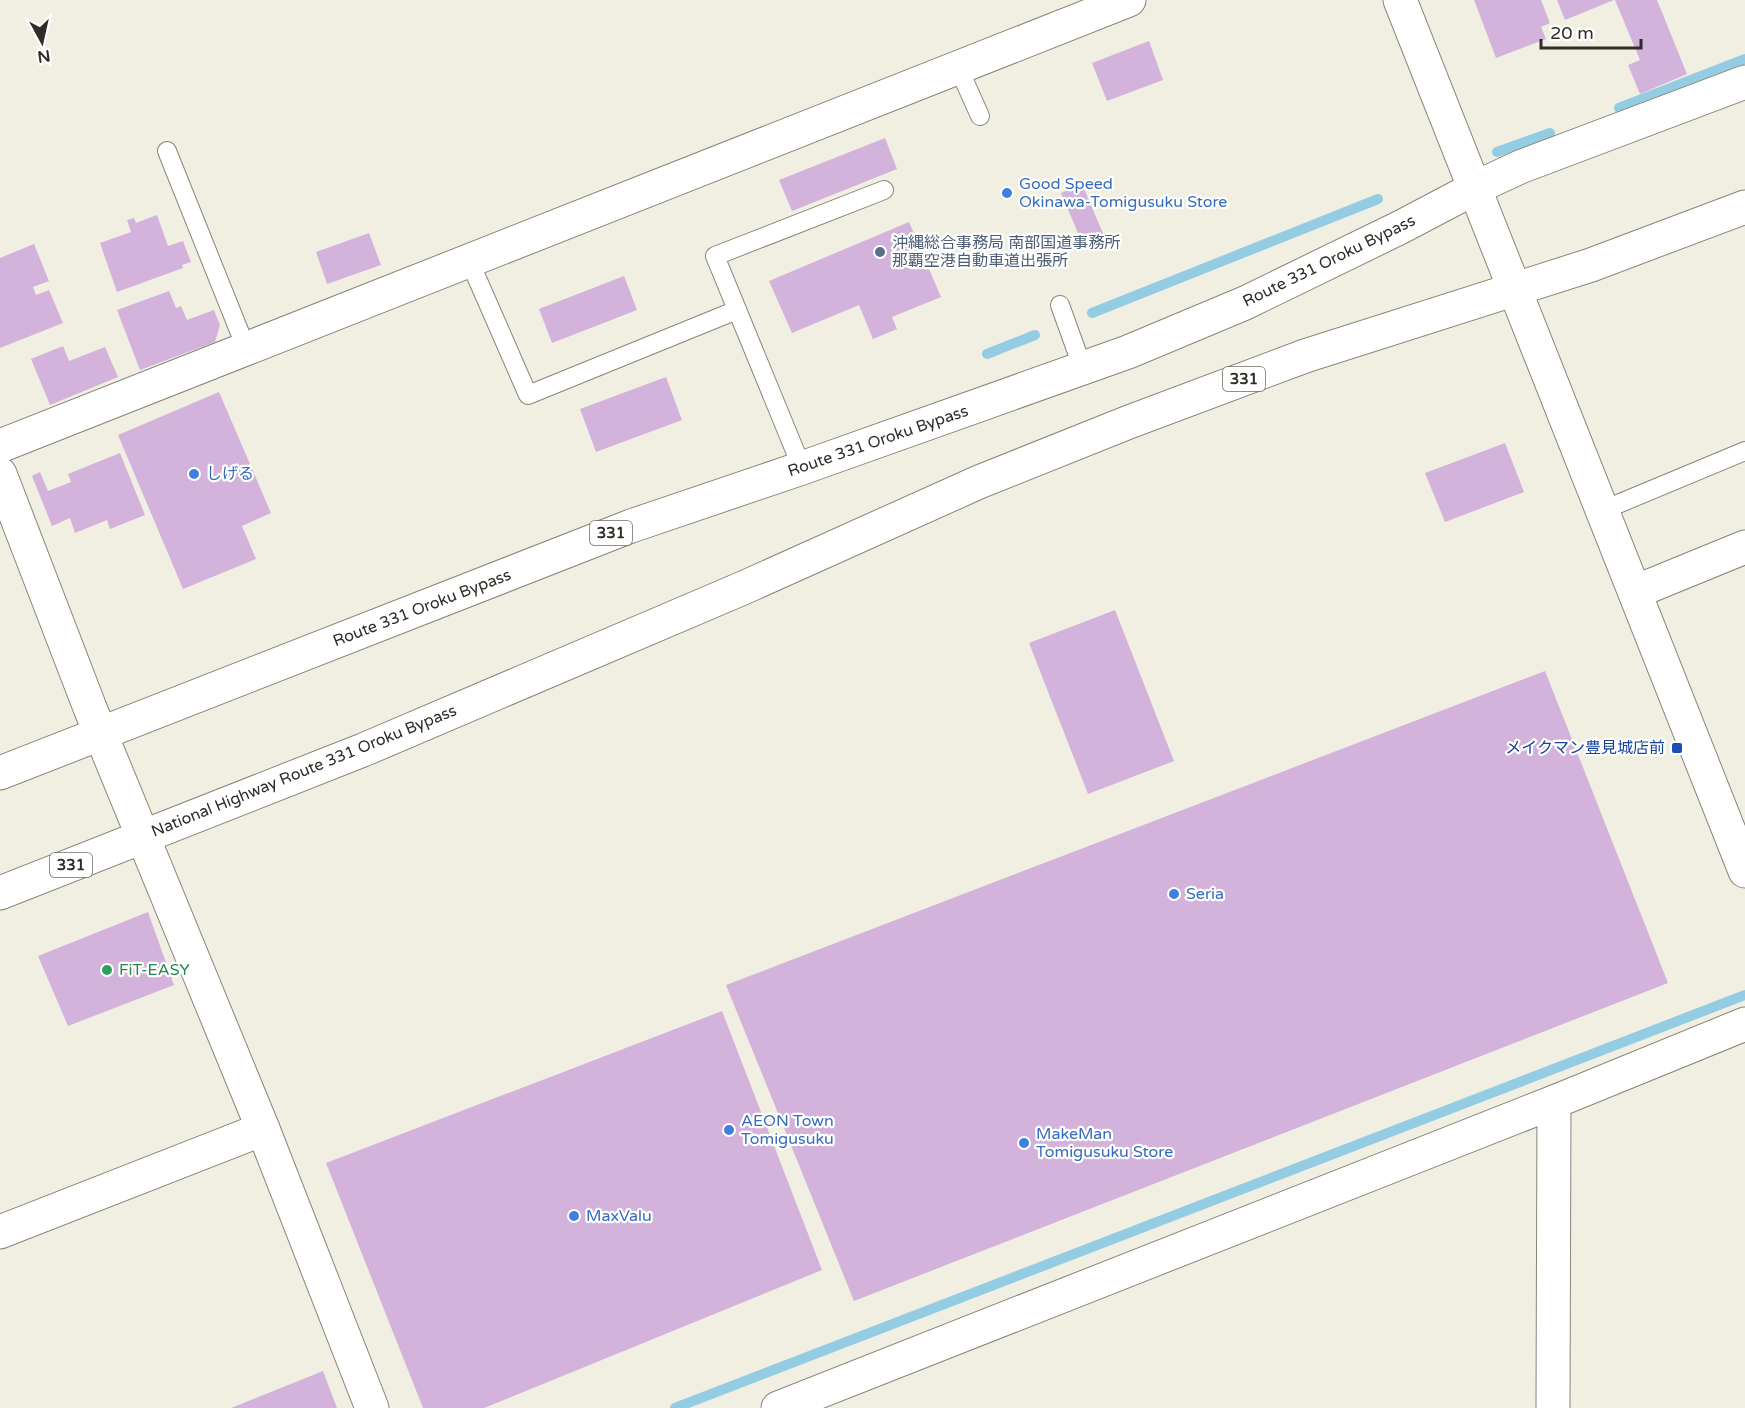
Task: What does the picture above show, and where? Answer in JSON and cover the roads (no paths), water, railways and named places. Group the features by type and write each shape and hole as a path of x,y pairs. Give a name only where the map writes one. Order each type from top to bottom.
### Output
{"main road":[{"path":"0,446 1129,0"},
{"path":"1400,0 1601,511 1741,850"},
{"name":"Route 331 Oroku Bypass","path":"0,773 631,526 1083,369 1245,303 1520,167 1745,82"},
{"name":"331","path":"1515,290 1591,265 1745,207"},
{"name":"National Highway Route 331 Oroku Bypass","path":"143,836 363,750 743,588 979,482 1129,422 1305,356 1515,290"},
{"path":"0,474 101,734 263,1128 372,1408"},
{"path":"1635,592 1745,547"},
{"name":"331","path":"0,893 143,836"},
{"path":"778,1408 1554,1102 1745,1024"},
{"path":"1553,1408 1554,1102"},
{"path":"0,1232 263,1128"}],"lane":[{"path":"958,67 980,116"},
{"path":"167,151 246,348"},
{"path":"802,468 715,256 884,190"},
{"path":"469,260 528,395 737,310"},
{"path":"1060,305 1083,369"},
{"path":"1601,511 1745,451"}],"waterway":[{"path":"1619,108 1745,59"},
{"path":"1497,152 1550,133"},
{"path":"1092,313 1378,199"},
{"path":"987,354 1035,335"},
{"path":"675,1408 1745,995"}],"place":[{"name":"Good Speed Okinawa-Tomigusuku Store","path":"1007,193"},
{"name":"沖縄総合事務局 南部国道事務所 那覇空港自動車道出張所","path":"880,252"},
{"name":"しげる","path":"194,474"},
{"name":"メイクマン豊見城店前","path":"1677,748"},
{"name":"Seria","path":"1174,894"},
{"name":"FiT-EASY","path":"107,970"},
{"name":"AEON Town Tomigusuku","path":"729,1130"},
{"name":"MakeMan Tomigusuku Store","path":"1024,1143"},
{"name":"MaxValu","path":"574,1216"}]}
